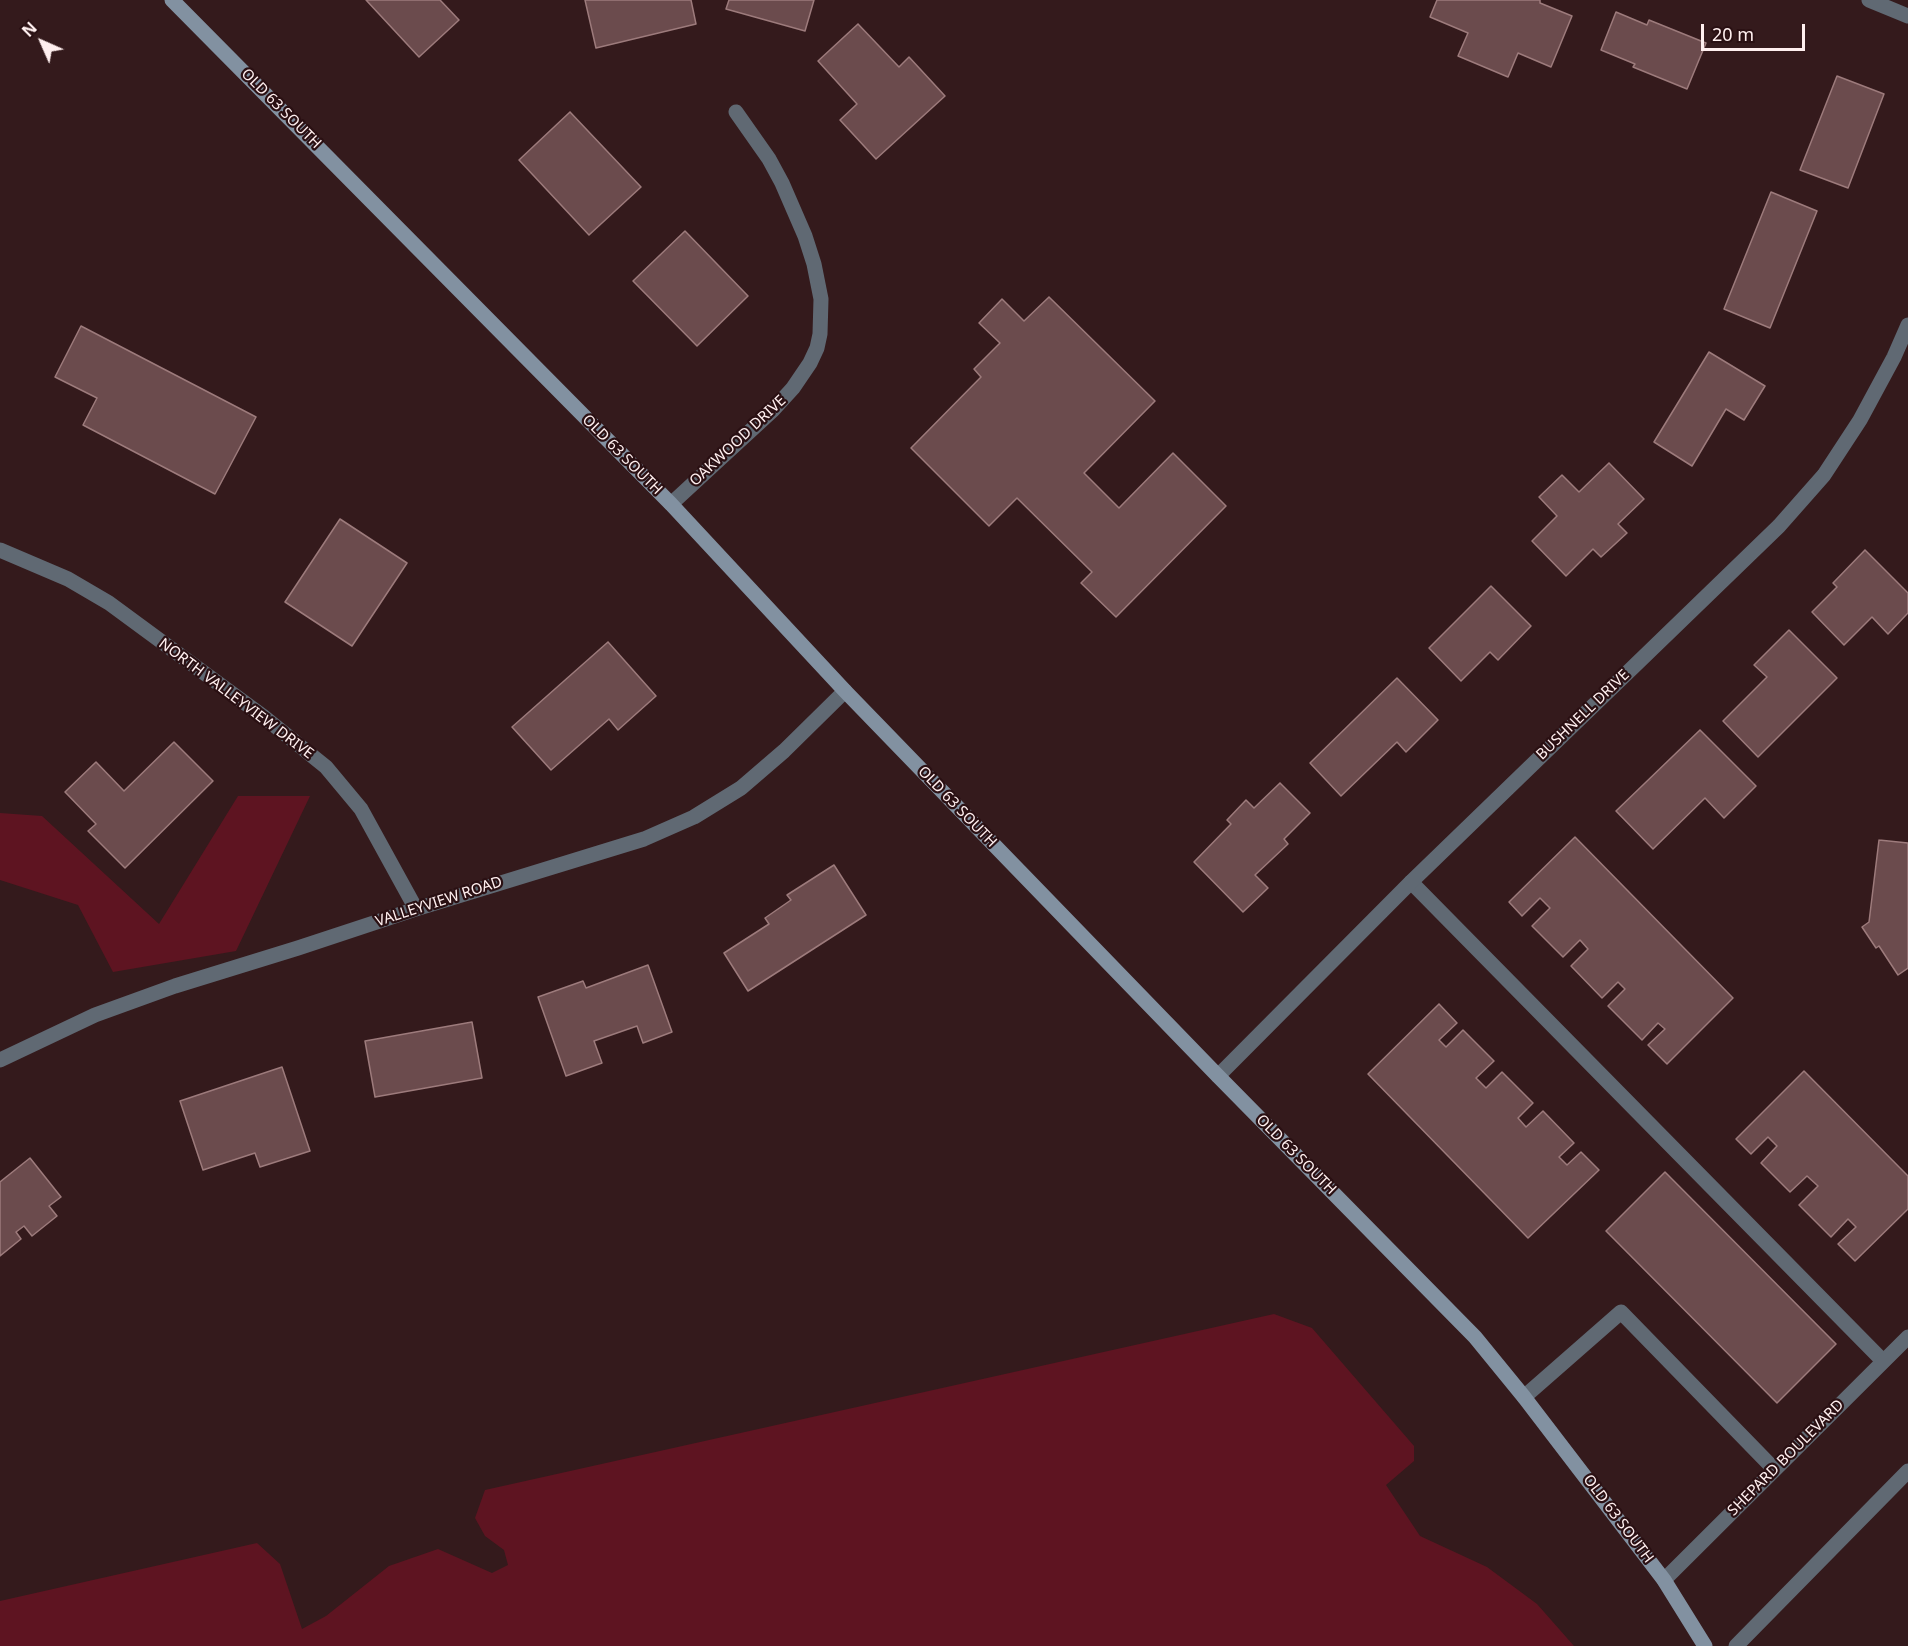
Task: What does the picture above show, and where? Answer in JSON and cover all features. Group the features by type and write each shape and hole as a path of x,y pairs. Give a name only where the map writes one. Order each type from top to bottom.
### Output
{"main road":[{"name":"OLD 63 SOUTH","path":"172,0 670,504 845,691 1475,1337 1524,1397 1664,1580 1705,1646"}],"street":[{"path":"1869,0 1908,16"},
{"name":"OAKWOOD DRIVE","path":"670,504 773,410 793,388 810,363 820,334 821,299 814,264 805,236 794,208 769,159 736,112"},
{"name":"BUSHNELL DRIVE","path":"1218,1076 1411,882 1779,526 1824,475 1860,420 1894,357 1908,325"},
{"name":"NORTH VALLEYVIEW DRIVE","path":"0,550 68,579 108,603 264,717 326,767 361,809 416,909"},
{"name":"VALLEYVIEW ROAD","path":"0,1060 95,1015 175,986 644,839 694,817 741,788 784,751 845,691"},
{"path":"1411,882 1883,1361"},
{"path":"1524,1397 1621,1312 1774,1470"},
{"name":"SHEPARD BOULEVARD","path":"1664,1580 1908,1337"},
{"path":"1736,1646 1908,1471"}],"shaded area":[{"path":"238,796 310,796 236,951 113,972 78,905 0,880 0,813 42,816 159,924"},
{"path":"1274,1314 1312,1328 1414,1446 1414,1461 1386,1485 1420,1536 1487,1567 1537,1604 1574,1646 0,1646 0,1601 257,1543 280,1564 302,1629 326,1616 389,1566 438,1549 492,1573 508,1565 504,1550 485,1536 475,1518 485,1490"}],"building":[{"path":"366,0 440,0 459,20 419,57"},
{"path":"585,0 691,0 696,24 596,48"},
{"path":"729,0 814,0 805,31 726,9"},
{"path":"1437,0 1540,0 1540,3 1572,16 1551,67 1518,53 1508,77 1458,56 1468,33 1430,17"},
{"path":"1616,12 1647,25 1649,20 1706,43 1687,89 1633,67 1635,64 1601,50"},
{"path":"858,24 899,67 909,57 945,96 876,159 840,120 857,104 818,61"},
{"path":"1837,76 1884,94 1848,188 1800,170"},
{"path":"570,112 641,187 589,235 519,160"},
{"path":"1771,192 1817,211 1770,328 1724,309"},
{"path":"685,231 748,296 697,346 633,281"},
{"path":"1049,297 1155,401 1084,473 1119,508 1173,453 1226,506 1116,617 1081,583 1092,572 1017,498 989,526 911,448 981,377 974,369 1000,343 979,323 1002,299 1024,321"},
{"path":"81,326 256,417 215,494 83,425 97,398 55,377"},
{"path":"1709,352 1765,386 1744,420 1726,409 1692,466 1654,442"},
{"path":"1609,463 1644,499 1618,524 1627,533 1601,557 1593,549 1566,576 1532,541 1557,516 1539,497 1562,475 1579,492"},
{"path":"340,519 407,563 352,646 285,602"},
{"path":"1865,550 1908,593 1908,613 1888,634 1872,617 1844,645 1812,612 1837,587 1833,583"},
{"path":"1491,586 1531,626 1498,660 1490,652 1461,681 1429,648"},
{"path":"1789,630 1837,678 1758,757 1723,721 1767,677 1754,665"},
{"path":"608,642 656,696 618,730 609,719 551,770 512,727"},
{"path":"1397,678 1438,720 1406,752 1397,742 1341,796 1310,763"},
{"path":"1700,730 1756,786 1724,818 1705,798 1653,849 1616,811"},
{"path":"174,742 213,781 125,868 88,831 96,824 65,792 96,762 124,791"},
{"path":"1280,783 1310,813 1284,839 1288,844 1255,875 1268,888 1243,912 1194,862 1231,824 1227,820 1246,800 1254,808"},
{"path":"1575,837 1733,998 1667,1064 1648,1045 1665,1029 1658,1023 1642,1040 1608,1006 1625,989 1618,982 1602,998 1571,966 1588,949 1580,940 1563,957 1532,926 1550,908 1540,898 1522,916 1509,902"},
{"path":"1879,840 1908,843 1908,968 1898,975 1879,946 1876,948 1862,927 1869,922"},
{"path":"834,865 866,915 748,991 724,953 769,924 765,918 791,900 787,895"},
{"path":"648,965 672,1032 643,1043 637,1026 594,1041 602,1063 566,1076 538,997 583,981 586,988"},
{"path":"1439,1004 1457,1023 1439,1040 1446,1047 1463,1030 1494,1061 1476,1078 1486,1088 1502,1072 1533,1103 1518,1118 1526,1127 1543,1111 1574,1143 1559,1157 1567,1165 1581,1152 1599,1170 1528,1238 1368,1074"},
{"path":"472,1022 482,1078 375,1097 365,1041"},
{"path":"282,1067 310,1151 260,1167 255,1153 203,1170 180,1101"},
{"path":"1804,1071 1908,1176 1908,1209 1855,1261 1838,1244 1856,1227 1848,1219 1831,1237 1799,1205 1818,1186 1807,1176 1790,1192 1761,1163 1777,1146 1768,1137 1751,1154 1736,1139"},
{"path":"30,1158 61,1197 49,1206 57,1216 32,1236 24,1226 16,1232 21,1239 0,1256 0,1182"},
{"path":"1665,1172 1836,1344 1777,1403 1606,1231"}]}
